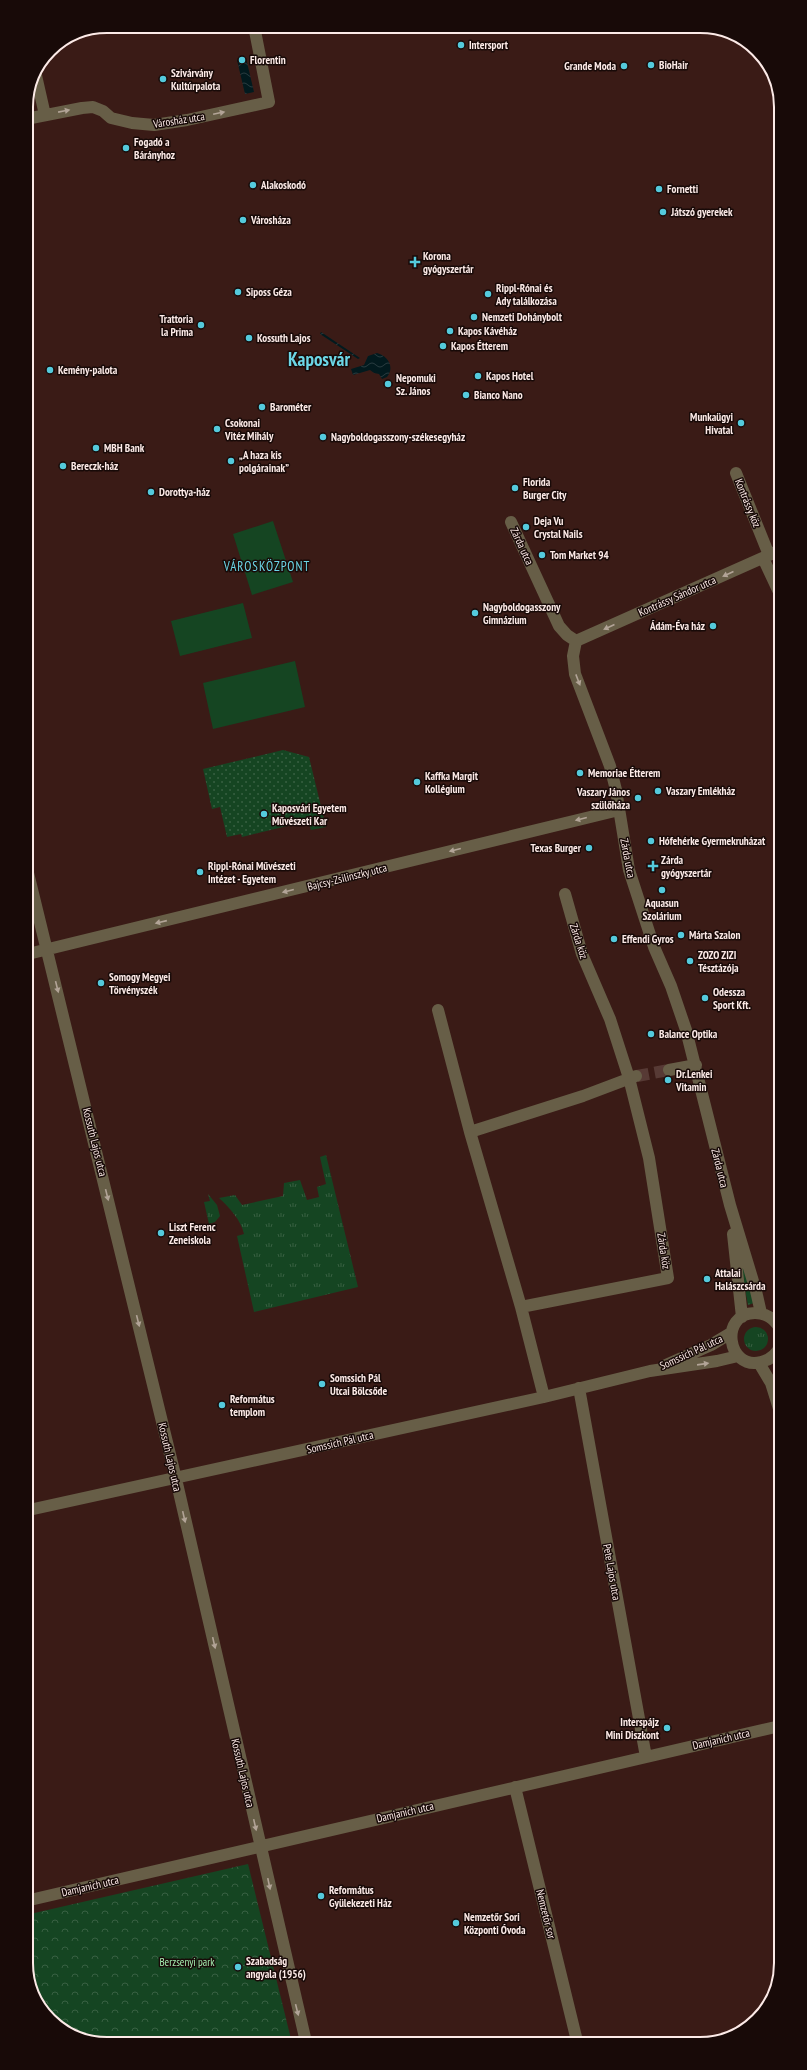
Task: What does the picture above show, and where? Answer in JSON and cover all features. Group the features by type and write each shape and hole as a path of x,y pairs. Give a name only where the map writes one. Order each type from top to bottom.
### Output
{"street":[{"name":"Városház utca","path":"33,118 82,108 93,108 103,111 111,118 132,124 154,125 187,120 269,102 255,33"},
{"path":"37,82 45,115"},
{"name":"Kontrássy köz","path":"736,473 770,555 774,572"},
{"name":"Zárda utca","path":"511,522 559,626 566,635 576,642 573,656 575,674 610,766 629,870 639,905 686,1030 730,1205 756,1291 770,1314"},
{"name":"Kontrássy Sándor utca","path":"576,642 770,555"},
{"name":"Bajcsy-Zsilinszky utca","path":"33,953 619,810"},
{"name":"Kossuth Lajos utca","path":"33,893 176,1479 305,2037"},
{"name":"Zárda köz","path":"521,1307 668,1278 649,1158 633,1077 582,954 565,894"},
{"path":"438,1010 470,1132 521,1307 544,1397"},
{"path":"669,1070 696,1065"},
{"path":"470,1132 583,1096 633,1077"},
{"name":"Zárda utca","path":"730,1205 742,1317"},
{"path":"770,1314 754,1313 742,1317 735,1324 731,1333 732,1346 738,1356 747,1362 759,1363 771,1359 774,1355"},
{"name":"Somssich Pál utca","path":"650,1371 711,1345 731,1333"},
{"name":"Somssich Pál utca","path":"33,1509 176,1479 544,1397 650,1371 717,1361 738,1356"},
{"path":"759,1363 771,1383 774,1393"},
{"name":"Pete Lajos utca","path":"580,1388 646,1757"},
{"name":"Damjanich utca","path":"33,1899 774,1727"},
{"name":"Nemzetőr sor","path":"515,1787 576,2037"}],"green space":[{"path":"273,521 293,582 252,595 233,534"},
{"path":"243,603 252,638 180,656 171,621"},
{"path":"295,661 305,707 213,729 203,683"},
{"path":"283,750 309,757 326,827 311,830 308,821 242,837 241,834 227,837 220,807 212,809 203,769"},
{"path":"326,1155 358,1287 254,1312 237,1236 244,1234 234,1214 219,1198 235,1195 242,1205 283,1196 284,1183 300,1180 307,1200 319,1197 317,1187 326,1184 320,1157"},
{"path":"208,1194 217,1205 220,1216 215,1222 209,1224 204,1202 210,1201"},
{"path":"745,1267 754,1303 748,1305 741,1268"},
{"path":"756,1327 761,1328 767,1334 767,1344 761,1350 756,1351 751,1350 745,1344 744,1339 745,1334 751,1328"},
{"name":"Berzsenyi park","path":"248,1864 291,2037 102,2037 93,2036 70,2027 62,2022 48,2008 37,1987 33,1963 33,1913"}],"water":[{"path":"246,58 254,92 245,94 237,60"},
{"path":"321,332 360,358 358,359 320,334"},
{"path":"377,353 381,354 389,362 390,369 387,377 382,379 379,374 370,370 353,375 351,369 364,365 368,356"}],"tunnel":[{"path":"637,1076 669,1070"}],"place":[{"name":"Intersport","path":"461,45"},
{"name":"Florentin","path":"242,60"},
{"name":"BioHair","path":"651,65"},
{"name":"Grande Moda","path":"624,66"},
{"name":"Szivárvány Kultúrpalota","path":"163,79"},
{"name":"Fogadó a Bárányhoz","path":"126,148"},
{"name":"Alakoskodó","path":"253,185"},
{"name":"Fornetti","path":"659,189"},
{"name":"Játszó gyerekek","path":"663,212"},
{"name":"Városháza","path":"243,220"},
{"name":"Korona gyógyszertár","path":"415,262"},
{"name":"Siposs Géza","path":"238,292"},
{"name":"Rippl-Rónai és Ady találkozása","path":"488,294"},
{"name":"Nemzeti Dohánybolt","path":"474,317"},
{"name":"Trattoria la Prima","path":"201,325"},
{"name":"Kapos Kávéház","path":"450,331"},
{"name":"Kossuth Lajos","path":"249,338"},
{"name":"Kapos Étterem","path":"443,346"},
{"name":"Kemény-palota","path":"50,370"},
{"name":"Kapos Hotel","path":"478,376"},
{"name":"Nepomuki Sz. János","path":"388,384"},
{"name":"Bianco Nano","path":"466,395"},
{"name":"Barométer","path":"262,407"},
{"name":"Munkaügyi Hivatal","path":"741,423"},
{"name":"Csokonai Vitéz Mihály","path":"217,429"},
{"name":"Nagyboldogasszony-székesegyház","path":"323,437"},
{"name":"MBH Bank","path":"96,448"},
{"name":"„A haza kis polgárainak”","path":"231,461"},
{"name":"Bereczk-ház","path":"63,466"},
{"name":"Florida Burger City","path":"515,488"},
{"name":"Dorottya-ház","path":"151,492"},
{"name":"Deja Vu Crystal Nails","path":"526,527"},
{"name":"Tom Market 94","path":"542,555"},
{"name":"Nagyboldogasszony Gimnázium","path":"475,613"},
{"name":"Ádám-Éva ház","path":"713,626"},
{"name":"Memoriae Étterem","path":"580,773"},
{"name":"Kaffka Margit Kollégium","path":"417,782"},
{"name":"Vaszary Emlékház","path":"658,791"},
{"name":"Vaszary János szülőháza","path":"638,798"},
{"name":"Kaposvári Egyetem Művészeti Kar","path":"264,814"},
{"name":"Hófehérke Gyermekruházat","path":"651,841"},
{"name":"Texas Burger","path":"589,848"},
{"name":"Zárda gyógyszertár","path":"653,866"},
{"name":"Rippl-Rónai Művészeti Intézet - Egyetem","path":"200,872"},
{"name":"Aquasun Szolárium","path":"662,890"},
{"name":"Márta Szalon","path":"681,935"},
{"name":"Effendi Gyros","path":"614,939"},
{"name":"ZOZO ZIZI Tésztázója","path":"690,961"},
{"name":"Somogy Megyei Törvényszék","path":"101,983"},
{"name":"Odessza Sport Kft.","path":"705,998"},
{"name":"Balance Optika","path":"651,1034"},
{"name":"Dr.Lenkei Vitamin","path":"668,1080"},
{"name":"Liszt Ferenc Zeneiskola","path":"161,1233"},
{"name":"Attalai Halászcsárda","path":"707,1279"},
{"name":"Somssich Pál Utcai Bölcsőde","path":"322,1384"},
{"name":"Református templom","path":"222,1405"},
{"name":"Interspájz Mini Diszkont","path":"667,1728"},
{"name":"Református Gyülekezeti Ház","path":"321,1896"},
{"name":"Nemzetőr Sori Központi Óvoda","path":"456,1923"},
{"name":"Szabadság angyala (1956)","path":"238,1967"}],"district":[{"name":"Kaposvár","path":"319,359"},
{"name":"VÁROSKÖZPONT","path":"267,566"}]}
